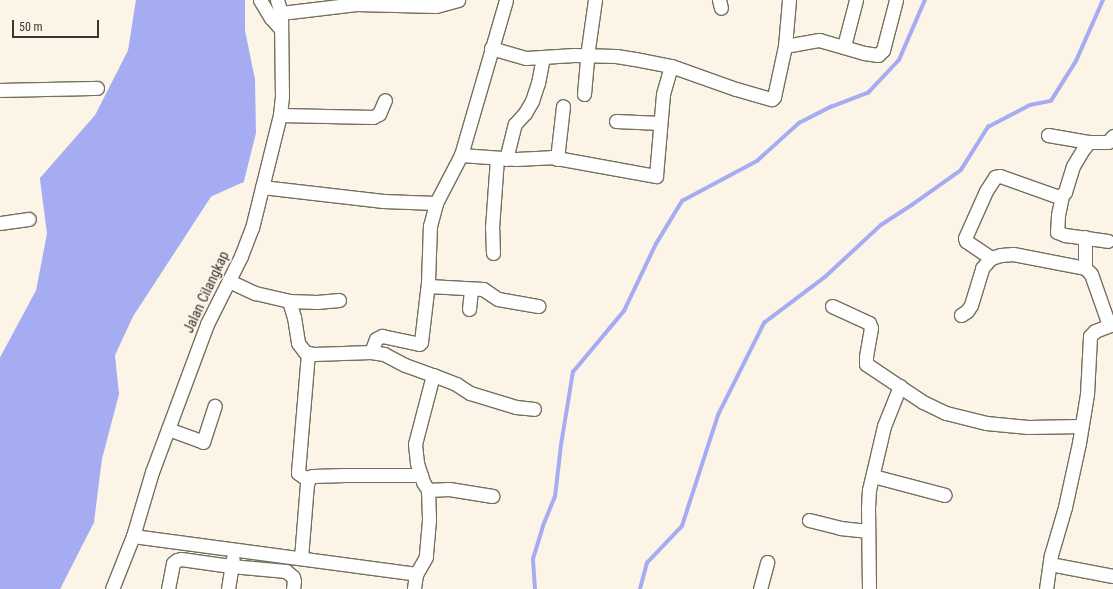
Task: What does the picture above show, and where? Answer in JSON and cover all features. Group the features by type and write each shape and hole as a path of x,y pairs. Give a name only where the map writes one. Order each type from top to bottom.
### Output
{"street":[{"path":"260,0 271,18 281,29"},
{"name":"Jalan Cilangkap","path":"112,589 133,536 152,472 207,324 229,281 252,228 280,115 282,97 281,13 277,0"},
{"path":"281,13 356,4 436,6 458,0"},
{"path":"371,352 376,339 382,336 419,344 421,342 428,286 430,226 436,203 461,154 506,0"},
{"path":"584,94 587,56 596,0"},
{"path":"491,48 526,58 616,56 671,66 736,89 772,99 774,97 785,46 790,0"},
{"path":"844,46 856,0"},
{"path":"785,46 819,40 876,56 882,53 896,0"},
{"path":"493,253 502,158 515,124 525,114 532,101 538,83 543,57"},
{"path":"461,154 502,158 538,159 551,157 656,176 662,94 671,66"},
{"path":"0,90 97,88"},
{"path":"280,115 373,117 379,114 386,100"},
{"path":"557,159 563,106"},
{"path":"616,121 660,123"},
{"path":"1048,135 1089,142 1108,142 1113,136"},
{"path":"1089,142 1073,166 1065,192 1062,196 1058,215 1057,232 1065,235 1108,241"},
{"path":"991,258 965,238 986,191 995,177 1000,176 1050,195 1062,196"},
{"path":"262,188 383,201 436,203"},
{"path":"0,223 28,219"},
{"path":"1046,589 1050,560 1065,507 1079,443 1080,426 1087,394 1090,336 1095,331 1111,325 1093,279 1085,268 1085,237"},
{"path":"961,315 967,311 971,305 982,268 991,258 1000,255 1013,254 1085,268"},
{"path":"229,281 255,293 289,301 317,302 339,300"},
{"path":"428,286 484,289 498,299 538,306"},
{"path":"469,309 471,288"},
{"path":"289,301 294,317 298,343 301,348 308,353 371,352 384,354 405,365 456,384 470,393 516,407 534,409"},
{"path":"832,306 869,323 871,328 866,364 922,402 946,413 986,423 1028,428 1080,426"},
{"path":"308,353 298,473 308,480"},
{"path":"414,589 416,574 426,557 427,551 428,490 417,462 415,444 433,375"},
{"path":"869,589 868,508 873,476 884,426 900,386"},
{"path":"168,429 203,442 215,406"},
{"path":"301,558 308,480 313,476 421,475"},
{"path":"873,476 945,495"},
{"path":"428,490 449,489 492,496"},
{"path":"809,520 840,528 868,530"},
{"path":"133,536 416,574"},
{"path":"228,589 234,549"},
{"path":"168,589 173,563 177,560 288,572 294,581 293,589"},
{"path":"1050,560 1113,576"},
{"path":"760,589 767,562"}],"water":[{"path":"138,0 243,0 243,31 253,80 254,133 242,181 210,195 131,316 114,355 117,394 100,459 92,522 64,579 58,589 0,589 0,362 38,291 49,234 42,179 97,116 130,51"}],"waterway":[{"path":"0,362 38,291 49,234 42,179 97,116 130,51 138,0"},
{"path":"58,589 92,522 100,459 117,394 113,355 131,316 210,195 242,181 254,133 253,80 243,31 243,0"},
{"path":"535,589 533,559 543,526 555,497 561,445 573,372 624,311 656,244 682,201 757,161 799,123 831,107 868,93 899,60 925,0"},
{"path":"640,589 647,563 682,526 718,415 764,323 825,277 881,225 961,170 988,127 1030,105 1051,101 1076,61 1103,0"}]}
